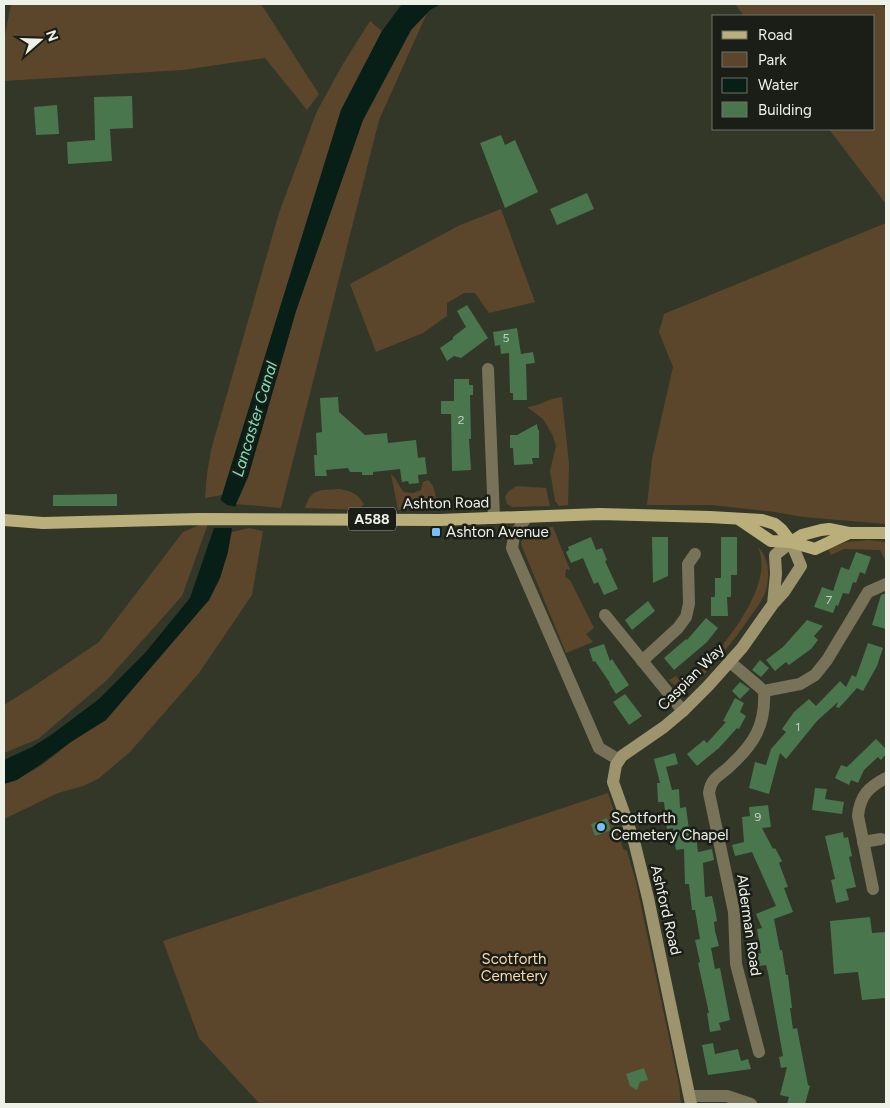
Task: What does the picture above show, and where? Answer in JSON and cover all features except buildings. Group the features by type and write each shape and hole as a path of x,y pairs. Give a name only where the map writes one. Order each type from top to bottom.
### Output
{"main road":[{"name":"Ashton Road","path":"4,520 43,523 209,519 439,520 600,514 710,517 740,520 770,541 791,542 815,549 849,533 886,533"}],"street":[{"path":"488,369 494,518"},
{"path":"526,518 514,536 512,548 599,748 619,760"},
{"name":"Caspian Way","path":"619,760 683,711 742,648 801,566 791,542 775,555 776,574 773,604"},
{"path":"642,661 678,628 686,617 689,604 688,564 695,554"},
{"path":"730,662 764,691 800,684 814,675 827,660 868,592 886,584"},
{"path":"606,622 642,661 683,711"},
{"name":"Alderman Road","path":"759,1052 736,964 734,912 710,785 748,747 760,728 765,709 764,691"},
{"name":"Ashford Road","path":"619,760 614,771 613,782 634,841 691,1100"},
{"path":"873,889 858,816 859,806 863,796 875,784 886,778"},
{"path":"863,842 881,839"},
{"path":"741,1036 754,1033"},
{"path":"691,1100 727,1096 751,1104"}],"green space":[{"path":"11,4 261,4 319,94 307,110 265,58 183,70 4,81 4,40"},
{"path":"735,4 882,4 886,9 886,204 830,130 875,130 875,15 743,15"},
{"path":"427,13 379,120 281,508 236,504 248,477 296,311 363,120 411,30"},
{"path":"370,21 382,31 341,110 222,495 205,498 211,450 279,213 317,111"},
{"path":"501,209 535,302 489,313 475,293 464,293 447,303 447,316 423,333 376,352 350,284 460,225"},
{"path":"886,223 886,524 803,517 711,505 647,505 652,459 673,367 659,332 664,314"},
{"path":"562,397 569,464 568,505 559,506 555,501 550,471 556,446 553,436 543,419 527,407"},
{"path":"391,474 404,492 413,493 421,490 423,482 428,480 435,492 435,506 398,510"},
{"path":"517,486 546,488 550,506 512,507 507,504 505,497 509,491"},
{"path":"339,489 353,493 364,504 359,510 305,508 310,496 317,491"},
{"path":"209,521 182,596 107,680 38,739 4,753 4,705 99,642 183,532"},
{"path":"553,527 570,570 566,569 565,577 570,580 594,628 586,634 593,642 566,653 521,544 529,532"},
{"path":"249,528 263,531 252,595 199,673 130,752 98,779 83,786 58,793 4,819 4,784 38,767 68,744 209,600 220,578 232,532"},
{"path":"869,540 886,542 886,562 880,550 844,549 831,555 828,549 846,542"},
{"path":"758,547 766,561 768,573 766,590 761,601 729,645 690,689 676,686 669,680 676,676 684,682 693,679 730,636 742,618 759,581 761,563"},
{"name":"Scotforth Cemetery","path":"608,793 623,838 621,842 623,849 627,851 636,882 679,1085 681,1104 260,1104 199,1038 163,941"}],"water":[{"name":"Lancaster Canal","path":"402,4 441,4 430,10 411,30 363,120 296,311 248,477 236,504 228,552 220,578 209,600 106,720 17,780 4,784 4,760 32,747 51,735 99,699 145,653 190,598 214,528 220,502 341,110 382,31"}],"pier":[{"path":"219,499 227,505 238,507 233,528 211,528"}],"place":[{"name":"Ashton Avenue","path":"436,532"},
{"name":"Scotforth Cemetery Chapel","path":"601,827"}]}
